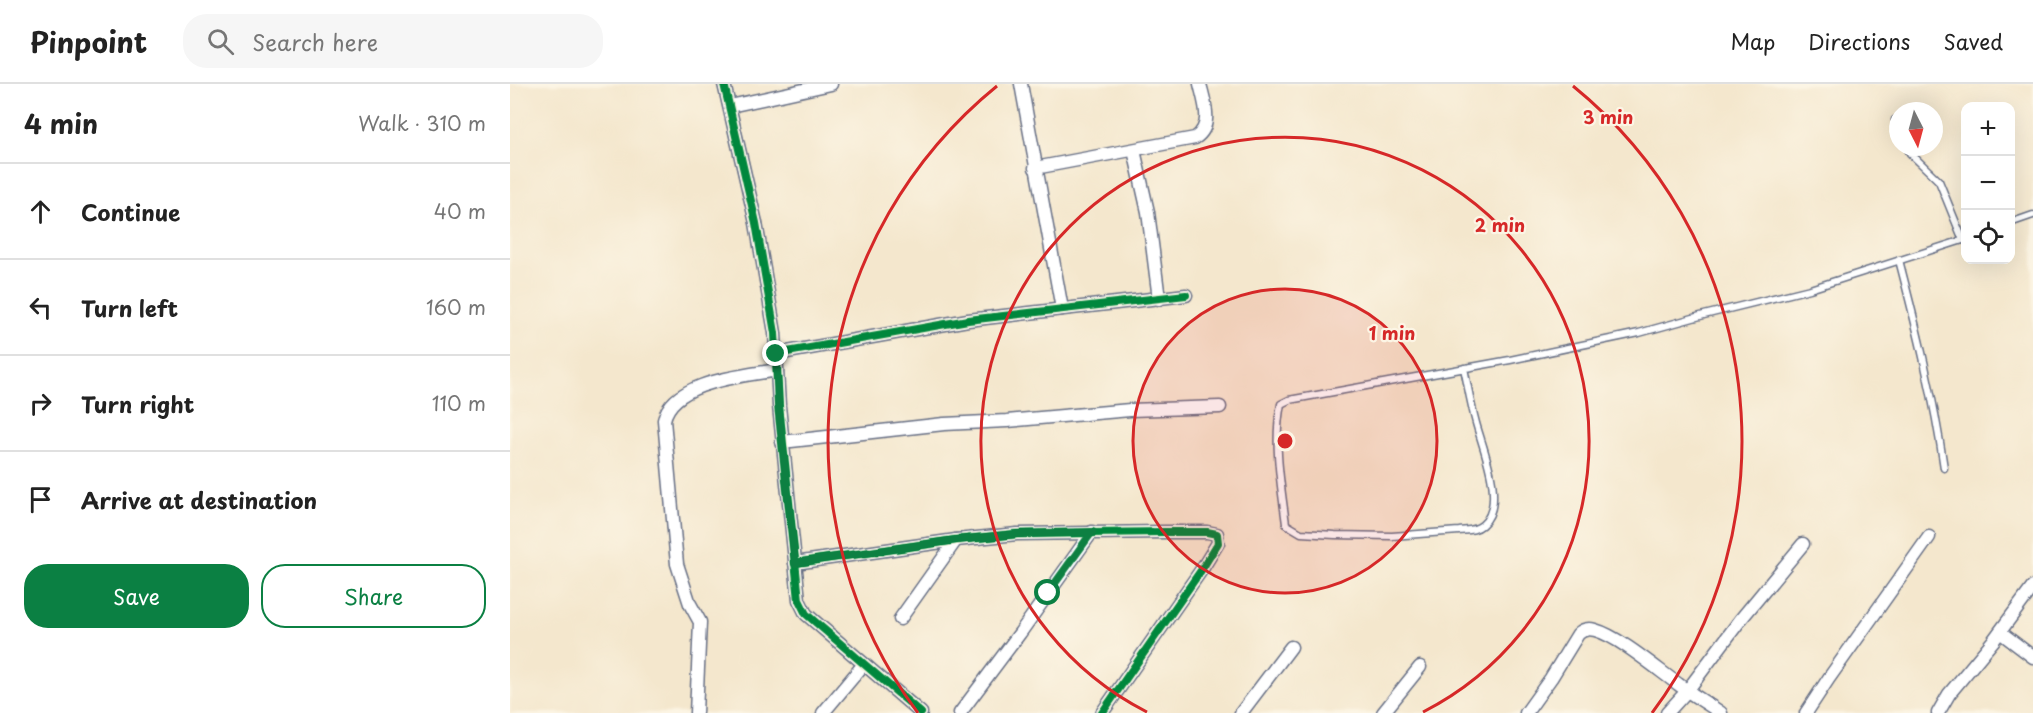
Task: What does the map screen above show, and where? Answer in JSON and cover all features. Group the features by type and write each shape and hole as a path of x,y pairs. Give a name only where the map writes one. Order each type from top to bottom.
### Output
{"street":[{"path":"724,84 756,223 775,333 782,442 799,600 806,614 921,713"},
{"path":"730,106 831,84"},
{"path":"1021,84 1062,309"},
{"path":"1035,168 1195,138 1205,127 1207,116 1200,84"},
{"path":"1134,150 1148,212 1159,299"},
{"path":"776,354 919,328 1062,309 1186,296"},
{"path":"696,713 700,622 690,604 677,564 664,420 666,410 678,399 699,387 777,370"},
{"path":"782,442 944,424 1130,410 1220,407"},
{"path":"795,563 956,540 1017,534 1092,532 1207,532 1216,534 1218,543 1202,569 1102,713"},
{"path":"960,713 1092,532"},
{"path":"1806,713 1929,537"},
{"path":"900,619 956,540"},
{"path":"1667,713 1803,544"},
{"path":"1938,713 1949,694 2000,632 2033,587"},
{"path":"1526,713 1583,629 1592,629 1607,635 1721,713"},
{"path":"2000,632 2033,657"},
{"path":"1241,713 1291,647"},
{"path":"823,713 864,664"},
{"path":"1383,713 1420,668"}],"lane":[{"path":"1913,156 1939,181 1961,233"},
{"path":"2015,221 2033,215"},
{"path":"1464,368 1474,418 1492,484 1492,508 1482,525 1473,530 1362,536 1301,532 1286,524 1278,447 1278,417 1281,404 1289,400 1571,348 1639,333 1810,289 1961,241"},
{"path":"1899,260 1930,388 1944,468"}],"cycle path":[{"path":"724,84 756,223 775,333 779,406 799,600 806,614 921,713"},
{"path":"776,354 968,320 1186,295"},
{"path":"795,563 956,540 1017,534 1165,532 1217,534 1218,543 1202,569 1102,713"}],"route":[{"path":"776,354 778,405 795,563 956,540 1017,534 1092,532 1048,593"}]}
